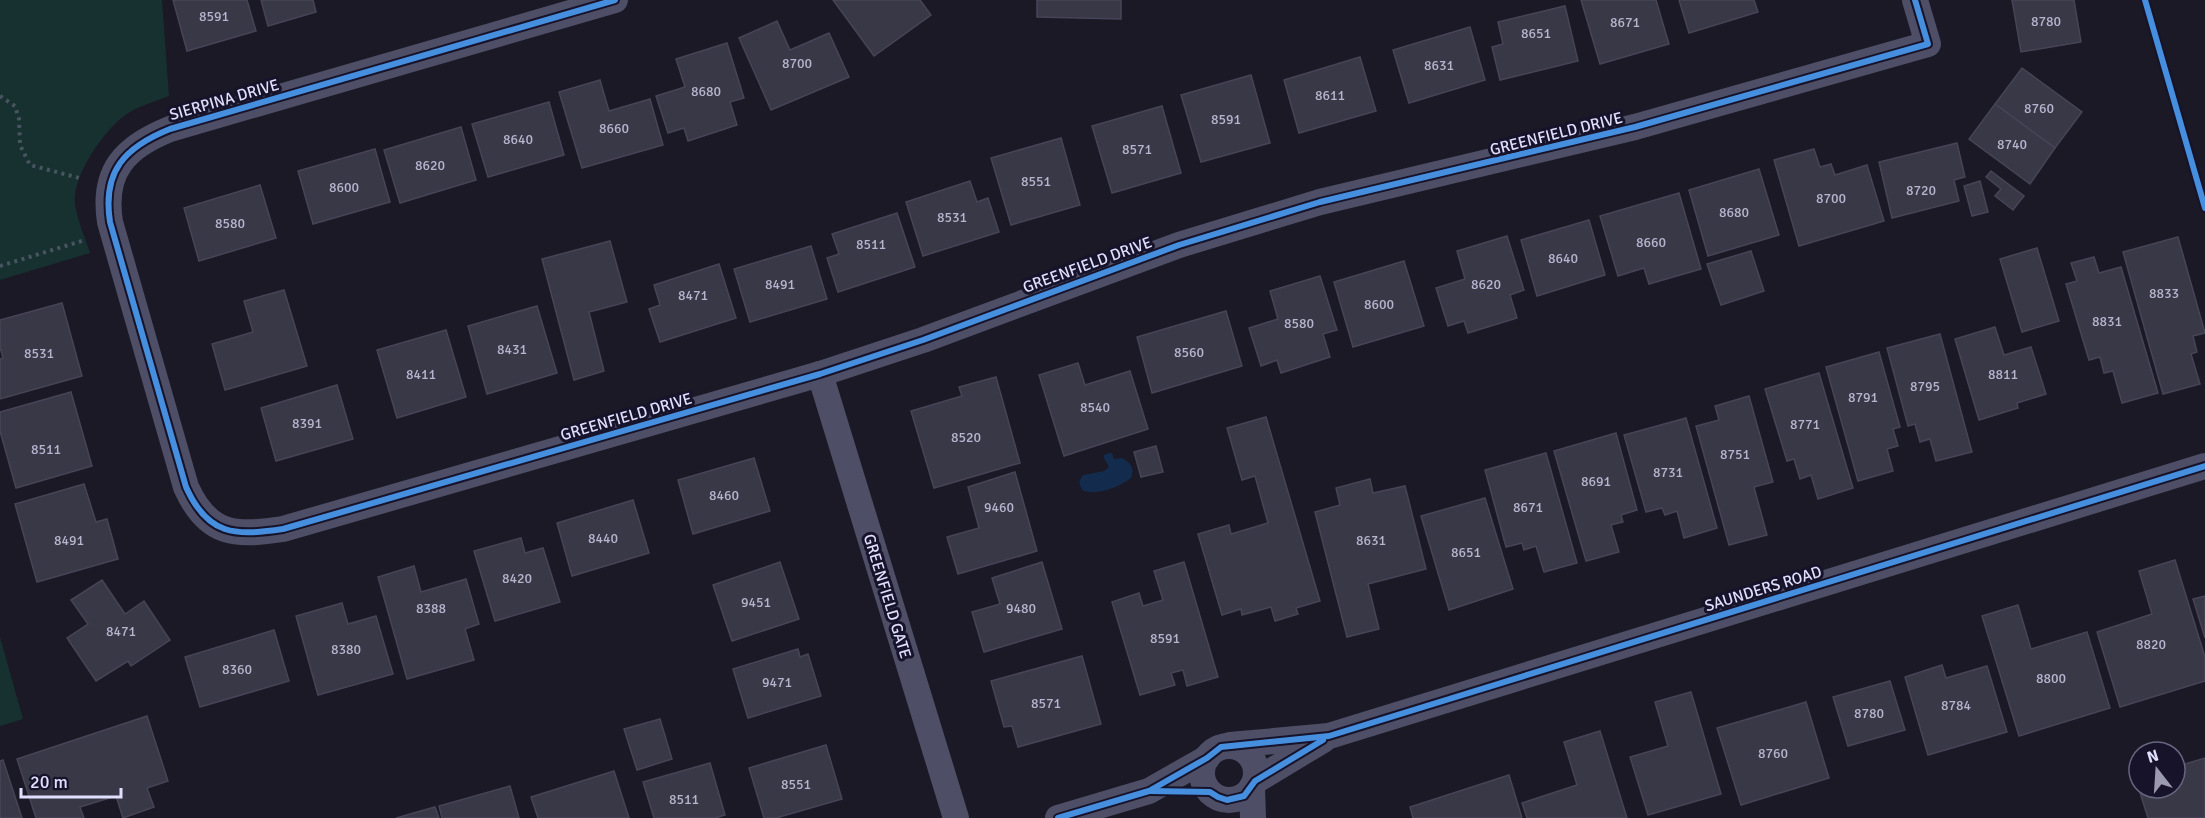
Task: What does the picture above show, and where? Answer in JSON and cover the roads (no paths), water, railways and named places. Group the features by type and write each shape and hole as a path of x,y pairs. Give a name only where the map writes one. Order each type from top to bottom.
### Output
{"street":[{"name":"SIERPINA DRIVE","path":"217,526 205,519 194,504 186,487 114,237 108,208 108,191 113,175 123,157 138,144 170,129 615,0"},
{"name":"GREENFIELD DRIVE","path":"217,526 236,532 257,533 283,529 820,374 923,340 1179,245 1286,212 1635,128 1928,44 1915,0"},
{"name":"GREENFIELD GATE","path":"820,374 956,818"},
{"name":"SAUNDERS ROAD","path":"1230,746 1329,736 2205,466"},
{"name":"SAUNDERS ROAD","path":"1254,784 1329,736"},
{"path":"1219,802 1205,784 1202,776 1203,766 1213,751 1230,746 1238,747 1252,758 1256,765 1253,818"},
{"path":"1058,818 1149,791 1207,758"},
{"path":"1149,791 1219,802 1244,796 1254,784"}],"water":[{"path":"1112,453 1114,459 1122,458 1130,464 1133,471 1131,478 1108,490 1083,491 1080,483 1081,477 1104,471 1109,467 1104,455"}]}
